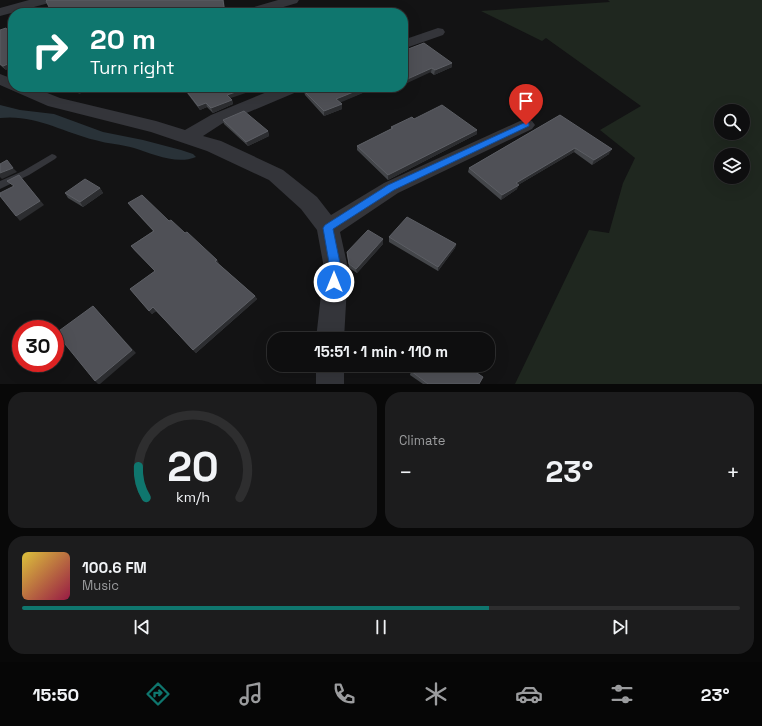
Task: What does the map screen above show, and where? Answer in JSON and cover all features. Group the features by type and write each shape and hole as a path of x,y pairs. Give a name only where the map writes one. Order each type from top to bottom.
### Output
{"street":[{"path":"15,8 44,0"},
{"path":"266,8 292,0"},
{"path":"408,43 438,32"},
{"path":"31,92 54,102 188,137 214,146 276,175 309,203 328,228 336,268 331,332"},
{"path":"188,137 217,119 281,92"},
{"path":"328,228 391,188 526,125"},
{"path":"330,372 330,384"}],"lane":[{"path":"0,185 26,173 52,157"}],"shaded area":[{"path":"608,0 762,0 762,384 515,384 589,230 609,233 623,183 635,158 600,130 641,106 546,38 542,41 481,11 610,2"},
{"path":"0,105 20,110 54,114 103,132 181,150 193,154 196,157 181,160 165,158 129,147 83,137 37,121 13,117 0,118"}],"building":[{"path":"223,0 224,7 50,8 46,1"},
{"path":"6,28 8,31 8,64 3,66 0,64 0,30"},
{"path":"424,43 452,63 435,70 432,68 408,79 408,49"},
{"path":"187,92 236,92 227,95 232,100 211,108 206,103 198,106"},
{"path":"305,92 354,92 336,99 342,104 324,111"},
{"path":"442,105 477,130 388,175 357,146 393,128 391,127 412,117 414,119"},
{"path":"244,111 268,131 246,142 223,120"},
{"path":"560,115 612,149 594,160 575,148 516,183 519,185 502,195 469,168"},
{"path":"7,160 13,168 0,173 0,164"},
{"path":"19,175 40,201 16,216 0,196 0,193 14,186 7,181"},
{"path":"85,179 100,188 80,202 65,193"},
{"path":"142,195 169,221 171,220 185,233 187,232 217,260 215,261 255,296 193,350 153,307 149,311 130,289 155,271 131,246 154,231 128,203"},
{"path":"407,217 456,244 438,267 389,237"},
{"path":"368,230 383,239 356,269 349,264 347,252"},
{"path":"93,306 132,350 95,381 64,343 64,327"},
{"path":"412,372 476,372 483,377 479,384 428,384"}],"route":[{"path":"334,282 336,268 328,228 391,188 526,125"}]}
